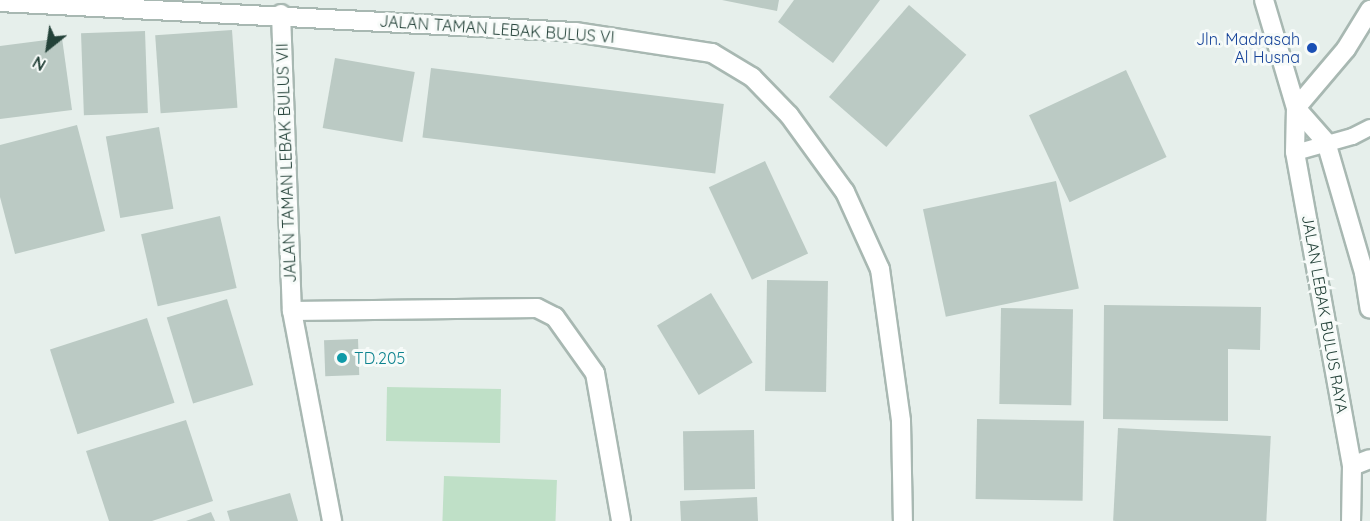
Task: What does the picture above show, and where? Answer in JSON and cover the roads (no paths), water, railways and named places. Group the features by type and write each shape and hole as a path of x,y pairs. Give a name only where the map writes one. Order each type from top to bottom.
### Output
{"street":[{"name":"JALAN LEBAK BULUS RAYA","path":"1264,0 1296,108 1295,152 1352,466 1351,521"},
{"name":"JALAN TAMAN LEBAK BULUS VI","path":"0,2 280,14 575,32 712,53 752,77 789,115 844,192 880,269 901,421 903,521"},
{"path":"1296,108 1346,49 1370,10"},
{"name":"JALAN TAMAN LEBAK BULUS VII","path":"280,14 292,311 332,521"},
{"name":"JALAN LEBAK BULUS RAYA","path":"1296,108 1326,142 1364,273 1370,309"},
{"path":"292,311 537,308 555,317 573,337 595,373 621,521"},
{"path":"1352,466 1370,459"}],"lane":[{"path":"1295,152 1370,127"}],"place":[{"name":"Jln. Madrasah Al Husna","path":"1312,48"},
{"name":"TD.205","path":"342,358"}]}
